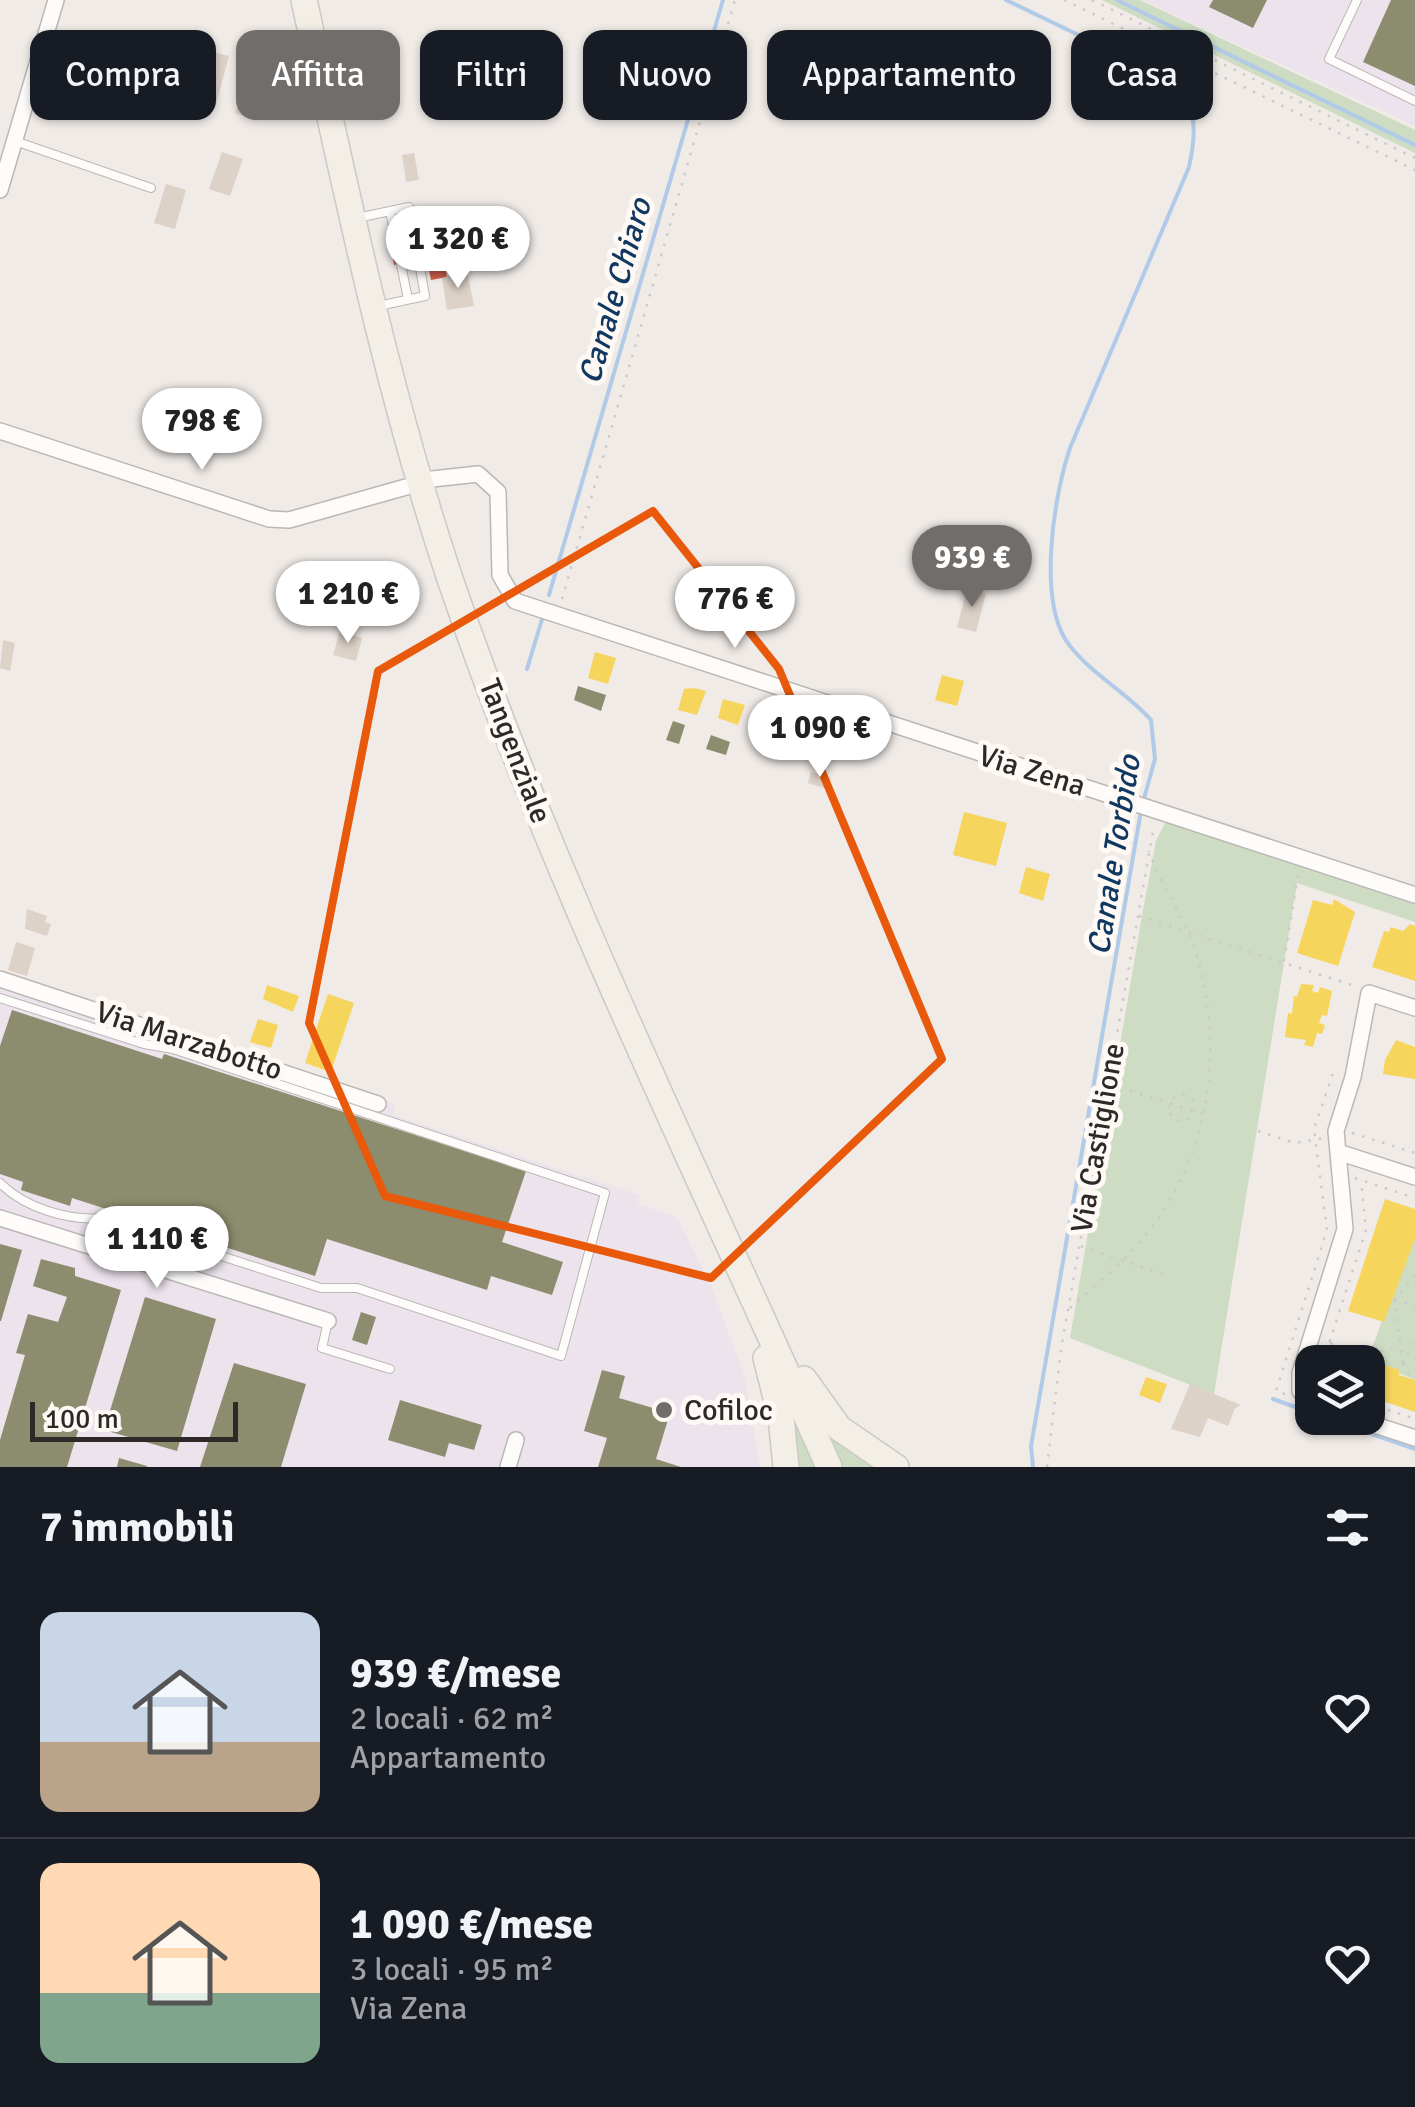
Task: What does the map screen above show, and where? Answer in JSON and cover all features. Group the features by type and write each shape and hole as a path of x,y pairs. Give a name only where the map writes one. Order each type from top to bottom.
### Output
{"main road":[{"name":"Tangenziale","path":"304,0 374,306 439,542 510,743 829,1467"},
{"path":"740,1267 755,1331 772,1374 786,1467"},
{"path":"740,1267 828,1416 856,1443 896,1467"}],"street":[{"path":"0,190 10,136 56,0"},
{"path":"0,432 269,519 288,520 406,487"},
{"name":"Via Zena","path":"432,479 466,472 493,485 500,498 499,565 504,586 514,601 1415,895"},
{"name":"Via Marzabotto","path":"0,978 378,1104"},
{"path":"1308,1345 1345,1229 1336,1130 1353,1076 1369,993 1415,1008"},
{"path":"1338,1152 1415,1177"},
{"path":"0,1218 328,1320"},
{"path":"1385,1428 1415,1438"},
{"path":"508,1467 516,1440"}],"lane":[{"path":"1357,0 1329,59 1415,101"},
{"path":"10,136 152,188"},
{"path":"353,219 409,207 425,296 374,306"},
{"path":"390,211 408,299"},
{"path":"0,998 192,1055 605,1193 561,1356 358,1288 321,1288 103,1218 80,1220 16,1199 0,1183"},
{"path":"328,1320 322,1348 390,1369"}],"path":[{"path":"557,615 735,0"},
{"path":"1064,0 1415,170"},
{"path":"1092,0 1415,158"},
{"name":"Via Castiglione","path":"1047,1467 1068,1309 1158,810"},
{"path":"1068,1309 1123,1260 1170,1200 1203,1115 1210,1078 1210,1017 1188,932 1149,850"},
{"path":"1284,962 1297,882"},
{"path":"1138,916 1369,993"},
{"path":"1295,1398 1276,1391 1328,1230 1314,1129 1334,1070 1353,1076"},
{"path":"1108,1084 1203,1115"},
{"path":"1178,1095 1186,1095 1193,1100 1194,1112 1188,1120 1178,1120 1170,1114 1169,1104 1178,1095"},
{"path":"1361,1180 1366,1230 1330,1343 1364,1355 1400,1346"},
{"path":"1080,1245 1168,1276"},
{"path":"1411,1379 1403,1362 1394,1300 1415,1274"},
{"path":"1394,1300 1415,1306"},
{"path":"1403,1362 1415,1340"},
{"path":"1385,1409 1415,1419"}],"highlighted area":[{"path":"653,511 779,669 942,1059 711,1278 385,1196 309,1023 378,671"}],"shaded area":[{"path":"1142,0 1415,0 1415,126 1213,30"},
{"path":"0,974 396,1105 393,1115 640,1195 638,1204 677,1217 710,1283 745,1377 760,1467 0,1467"}],"green space":[{"path":"1102,0 1140,0 1203,30 1163,30"},
{"path":"1213,35 1415,130 1415,153 1213,54"},
{"path":"1166,821 1415,898 1415,922 1297,883 1214,1394 1070,1338 1143,910 1156,841"},
{"path":"1412,1238 1415,1239 1415,1380 1385,1367 1385,1345 1373,1345"},
{"path":"791,1413 816,1467 793,1467"},
{"path":"822,1423 879,1467 841,1467"}],"building: Abitazioni":[{"path":"595,652 616,658 608,684 588,678"},
{"path":"942,675 964,681 957,706 935,700"},
{"path":"684,689 706,691 697,715 678,710"},
{"path":"723,699 745,705 738,725 718,718"},
{"path":"822,728 843,735 836,760 814,754"},
{"path":"964,812 1007,823 996,866 953,855"},
{"path":"1026,867 1050,874 1043,901 1019,893"},
{"path":"1334,899 1355,912 1338,966 1297,953 1313,900 1332,905"},
{"path":"1410,924 1415,926 1415,981 1372,967 1384,931 1389,932 1391,927 1403,931"},
{"path":"1301,984 1314,985 1312,991 1318,993 1320,987 1332,991 1327,1016 1322,1015 1319,1023 1325,1025 1322,1034 1317,1033 1313,1047 1304,1045 1306,1040 1285,1037 1288,1013 1292,1014 1294,996 1297,997"},
{"path":"267,985 299,996 293,1012 263,999"},
{"path":"328,994 354,1003 331,1072 305,1063"},
{"path":"258,1019 278,1025 271,1048 250,1042"},
{"path":"1396,1040 1415,1047 1415,1079 1383,1074 1385,1060"},
{"path":"1385,1199 1415,1209 1415,1239 1384,1322 1348,1311"},
{"path":"1385,1365 1415,1380 1415,1412 1385,1402"},
{"path":"1146,1377 1167,1384 1160,1403 1139,1395"}],"building: Negozi":[{"path":"436,211 447,277 431,280 427,260 394,265 390,241 422,236 418,214"}],"building: Industria":[{"path":"1213,0 1267,0 1253,28 1209,7"},
{"path":"1391,0 1415,0 1415,86 1363,62"},
{"path":"578,686 606,695 601,711 574,700"},
{"path":"673,721 685,725 679,744 666,740"},
{"path":"711,735 730,742 726,755 706,749"},
{"path":"12,1010 162,1059 164,1054 526,1171 502,1242 563,1262 552,1295 491,1276 487,1290 327,1239 315,1276 72,1198 70,1206 21,1190 23,1182 0,1174 0,1046"},
{"path":"0,1244 22,1250 1,1321 0,1321"},
{"path":"41,1259 75,1268 75,1276 121,1290 67,1467 0,1467 0,1440 25,1355 16,1353 28,1314 58,1322 67,1297 33,1286"},
{"path":"145,1297 216,1319 177,1451 104,1430"},
{"path":"361,1312 376,1317 367,1345 352,1340"},
{"path":"234,1363 306,1384 281,1467 200,1467"},
{"path":"602,1370 625,1376 619,1398 670,1413 656,1459 681,1467 598,1467 607,1438 584,1431"},
{"path":"400,1400 482,1425 474,1450 449,1443 445,1457 388,1440"},
{"path":"119,1458 147,1466 147,1467 117,1467"}],"building: Altro":[{"path":"216,52 229,56 216,104"},
{"path":"222,152 243,159 230,196 209,189"},
{"path":"414,153 419,180 406,182 402,155"},
{"path":"166,184 186,190 175,229 154,223"},
{"path":"467,271 474,306 447,310 442,278"},
{"path":"967,589 986,594 976,632 957,627"},
{"path":"360,597 380,603 375,621 355,615"},
{"path":"340,631 362,638 356,661 333,655"},
{"path":"3,640 15,643 10,671 0,668"},
{"path":"811,772 831,778 828,789 808,783"},
{"path":"27,909 47,916 45,922 51,924 47,936 25,929"},
{"path":"16,942 35,948 27,976 8,970"},
{"path":"1190,1384 1241,1405 1235,1408 1228,1426 1208,1418 1200,1437 1171,1429"}],"waterway":[{"name":"Canale Chiaro","path":"549,595 723,0"},
{"name":"Canale Torbido","path":"1006,0 1163,76 1183,96 1194,127 1189,167 1070,448 1058,493 1051,549 1053,604 1070,646 1151,720 1155,759 1143,802"},
{"path":"1117,0 1415,145"},
{"name":"Canale Chiaro","path":"527,669 543,616"},
{"name":"Canale Torbido","path":"1033,1467 1031,1446 1141,811"},
{"path":"1273,1399 1295,1407"},
{"path":"1375,1435 1415,1449"}],"place":[{"name":"Cofiloc","path":"664,1410"}]}
